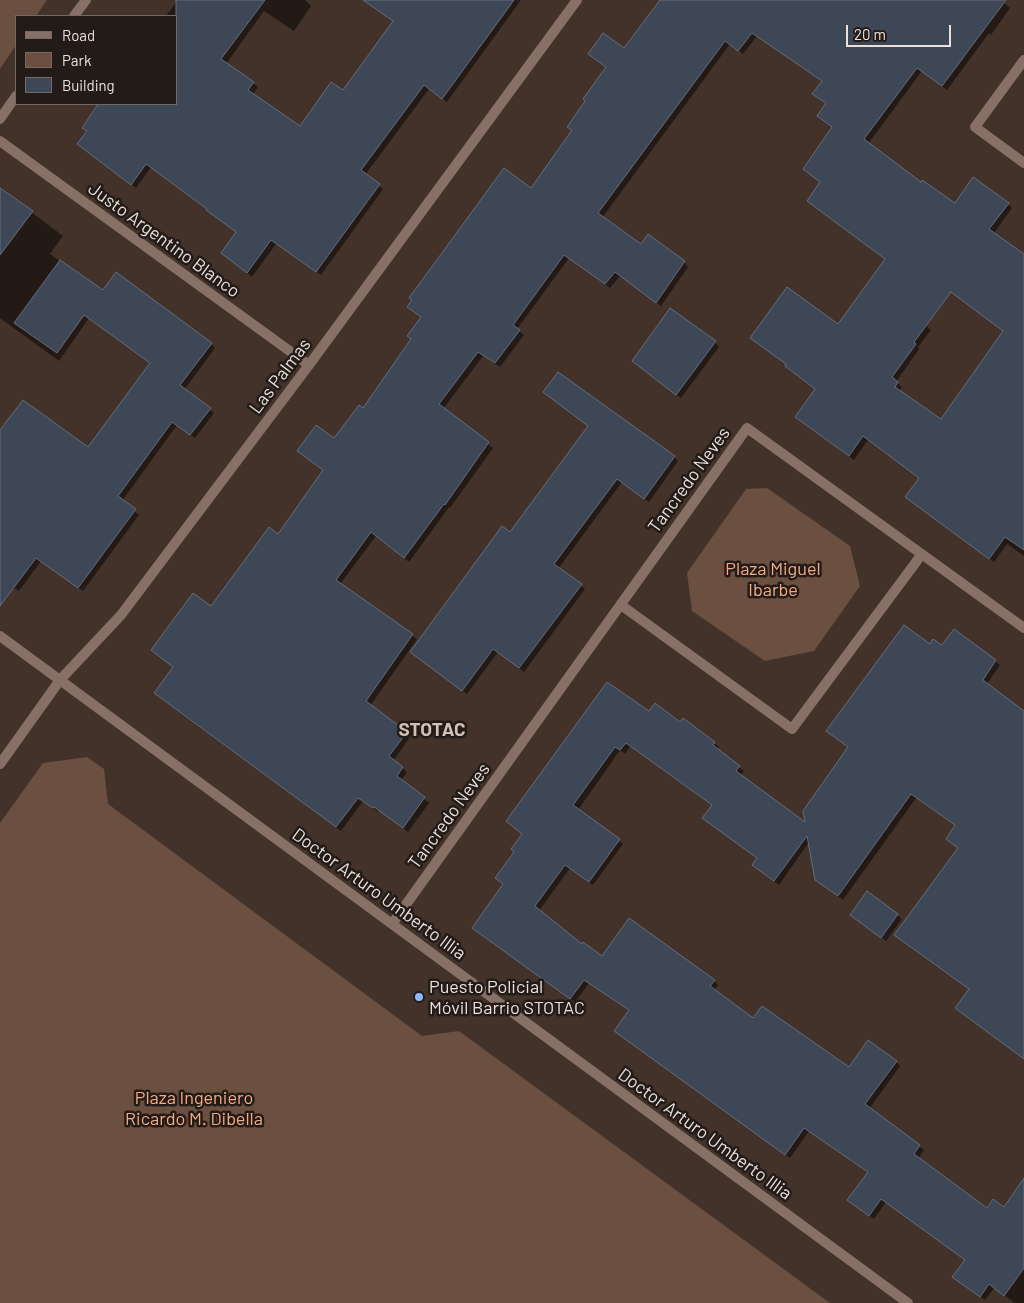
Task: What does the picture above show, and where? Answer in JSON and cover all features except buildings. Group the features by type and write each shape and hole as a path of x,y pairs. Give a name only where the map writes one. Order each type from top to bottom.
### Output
{"street":[{"path":"75,15 86,0"},
{"name":"Las Palmas","path":"0,764 60,680 121,615 309,365 577,0"},
{"path":"1024,60 975,127 1024,163"},
{"path":"0,119 15,97"},
{"name":"Justo Argentino Blanco","path":"0,141 309,365"},
{"name":"Tancredo Neves","path":"392,924 747,428 1024,628"},
{"path":"621,604 792,729 922,554"},
{"name":"Doctor Arturo Umberto Illia","path":"0,636 908,1303"}],"green space":[{"path":"0,0 47,0 37,15 15,15 15,46 0,69"},
{"name":"Plaza Miguel Ibarbe","path":"767,488 850,546 860,586 814,651 765,661 692,611 687,573 746,489"},
{"name":"Plaza Ingeniero Ricardo M. Dibella","path":"87,757 104,769 108,804 422,1036 459,1031 830,1303 0,1303 0,823 43,763"}],"place":[{"name":"Puesto Policial Móvil Barrio STOTAC","path":"419,997"}],"district":[{"name":"STOTAC","path":"432,730"}]}
